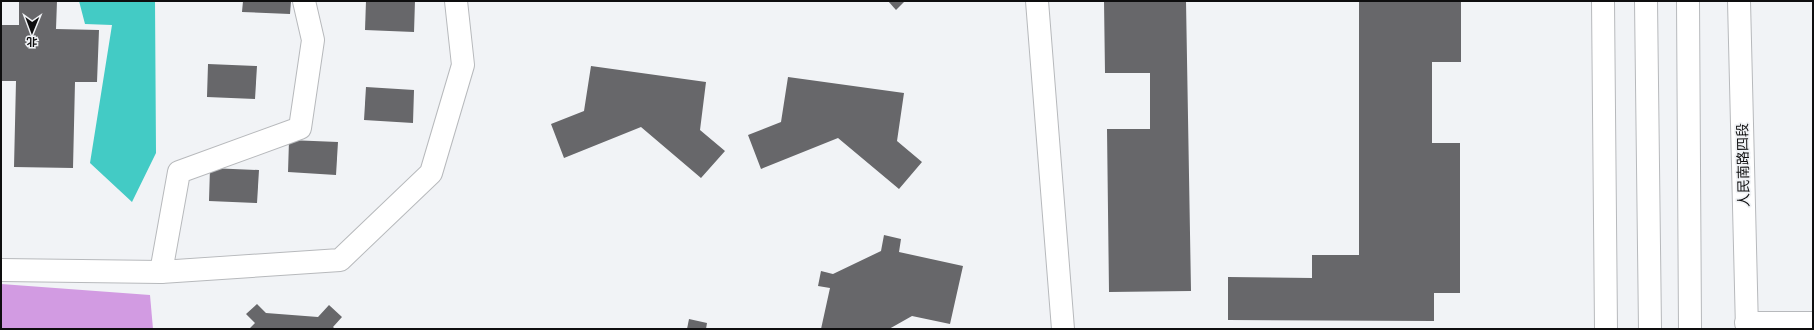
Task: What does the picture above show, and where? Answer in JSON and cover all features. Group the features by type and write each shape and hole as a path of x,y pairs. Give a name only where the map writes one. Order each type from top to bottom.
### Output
{"street":[{"path":"162,272 179,172 300,128 313,40 304,1"},
{"path":"1,270 162,272 340,260 431,173 463,65 456,1"},
{"path":"1037,1 1063,329"},
{"path":"1603,1 1606,329"},
{"path":"1646,1 1650,329"},
{"path":"1688,1 1690,329"},
{"name":"人民南路四段","path":"1739,1 1747,326"},
{"path":"1747,326 1813,323"}],"shaded area":[{"path":"1,284 150,295 153,329 1,329"}],"water":[{"path":"79,1 155,1 156,153 132,202 90,163 112,25 85,24"}],"building":[{"path":"19,1 57,1 56,29 99,30 97,82 75,82 73,168 14,167 16,81 1,81 1,25 19,25"},
{"path":"243,1 291,1 290,14 242,12"},
{"path":"366,1 415,1 414,32 365,30"},
{"path":"888,1 905,1 896,10"},
{"path":"1104,1 1186,1 1191,291 1109,292 1107,129 1150,129 1150,73 1105,73"},
{"path":"1359,1 1461,1 1461,62 1432,62 1432,143 1460,143 1460,293 1434,293 1434,321 1228,320 1228,277 1312,278 1312,255 1359,255"},
{"path":"208,64 257,66 255,99 207,97"},
{"path":"591,66 706,82 700,130 725,151 701,178 641,127 564,158 551,124 584,111"},
{"path":"788,77 904,93 897,141 922,162 899,189 838,138 761,169 748,135 781,122"},
{"path":"366,87 414,90 413,123 364,120"},
{"path":"289,140 338,142 336,175 288,172"},
{"path":"210,168 259,170 257,203 209,201"},
{"path":"884,235 901,239 899,252 963,266 950,324 912,316 889,329 821,329 830,288 818,286 821,271 833,274 881,251"},
{"path":"257,304 266,313 318,317 329,305 342,317 333,327 335,329 249,329 255,323 246,314"},
{"path":"689,319 707,323 706,329 687,329"}]}
